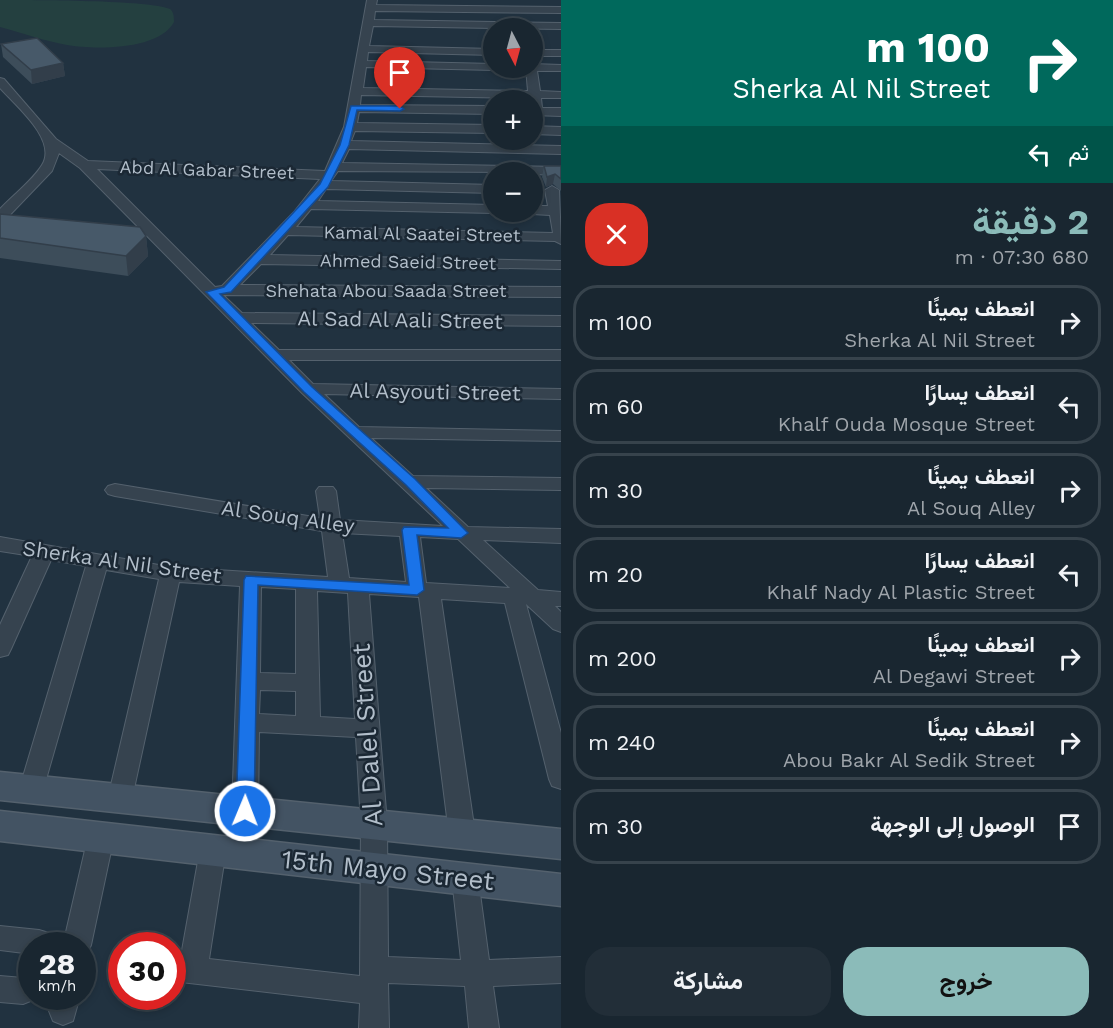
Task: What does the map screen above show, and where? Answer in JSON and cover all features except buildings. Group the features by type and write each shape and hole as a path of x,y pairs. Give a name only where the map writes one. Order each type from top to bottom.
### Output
{"main road":[{"name":"15th Mayo Street","path":"15,788 561,844"},
{"name":"15th Mayo Street","path":"1,831 101,837 561,890"}],"street":[{"path":"219,291 256,259 283,231 329,176 345,145 350,127 361,82 372,4 517,5 561,10"},
{"path":"369,23 483,26"},
{"path":"543,26 561,26"},
{"path":"364,48 408,46 483,49"},
{"path":"543,52 561,53"},
{"path":"362,64 483,67"},
{"path":"543,68 561,68"},
{"path":"0,81 53,142 84,165 219,291 239,318 308,389 410,482 522,597 561,624"},
{"path":"361,82 483,91"},
{"path":"543,95 561,95"},
{"path":"0,204 28,174 39,158 40,150 34,133 2,98"},
{"path":"354,108 483,111"},
{"path":"543,111 561,112"},
{"path":"350,127 483,129"},
{"path":"543,130 561,131"},
{"path":"0,218 47,168 53,159 53,142"},
{"path":"345,145 483,144"},
{"path":"543,148 561,150"},
{"name":"Abd Al Gabar Street","path":"84,165 329,176"},
{"path":"329,176 483,171"},
{"path":"543,171 561,171"},
{"path":"329,176 483,188"},
{"path":"552,190 558,211 561,238"},
{"path":"307,205 483,209"},
{"path":"543,210 558,211"},
{"name":"Kamal Al Saatei Street","path":"283,231 561,238"},
{"name":"Ahmed Saeid Street","path":"256,259 561,265"},
{"path":"521,265 526,292"},
{"name":"Shehata Abou Saada Street","path":"219,291 561,292"},
{"name":"Al Sad Al Aali Street","path":"239,318 561,321"},
{"path":"276,355 561,355"},
{"name":"Al Asyouti Street","path":"308,389 561,394"},
{"path":"353,432 561,436"},
{"path":"410,482 561,484"},
{"name":"Al Souq Alley","path":"116,490 331,526 561,536"},
{"name":"Al Dalel Street","path":"326,491 331,526 349,586 368,729 374,824 374,1028"},
{"path":"409,530 423,590 462,833"},
{"name":"Sherka Al Nil Street","path":"0,544 170,574 561,599"},
{"path":"0,649 45,552"},
{"path":"15,788 98,561"},
{"path":"120,798 170,574"},
{"path":"245,811 251,580"},
{"path":"306,583 308,726"},
{"path":"522,597 553,712 561,776"},
{"path":"248,681 307,683"},
{"path":"247,722 368,729"},
{"path":"80,932 101,837"},
{"path":"186,957 213,850"},
{"path":"465,879 484,1028"},
{"path":"0,938 18,940"},
{"path":"186,969 374,980 561,970"}],"green space":[{"path":"0,0 89,1 158,6 171,10 174,22 155,38 141,43 126,46 79,47 0,27"}],"route":[{"path":"245,811 251,580 417,590 409,530 461,533 410,482 308,389 212,292 227,290 324,185 345,145 354,108 400,109"}]}
